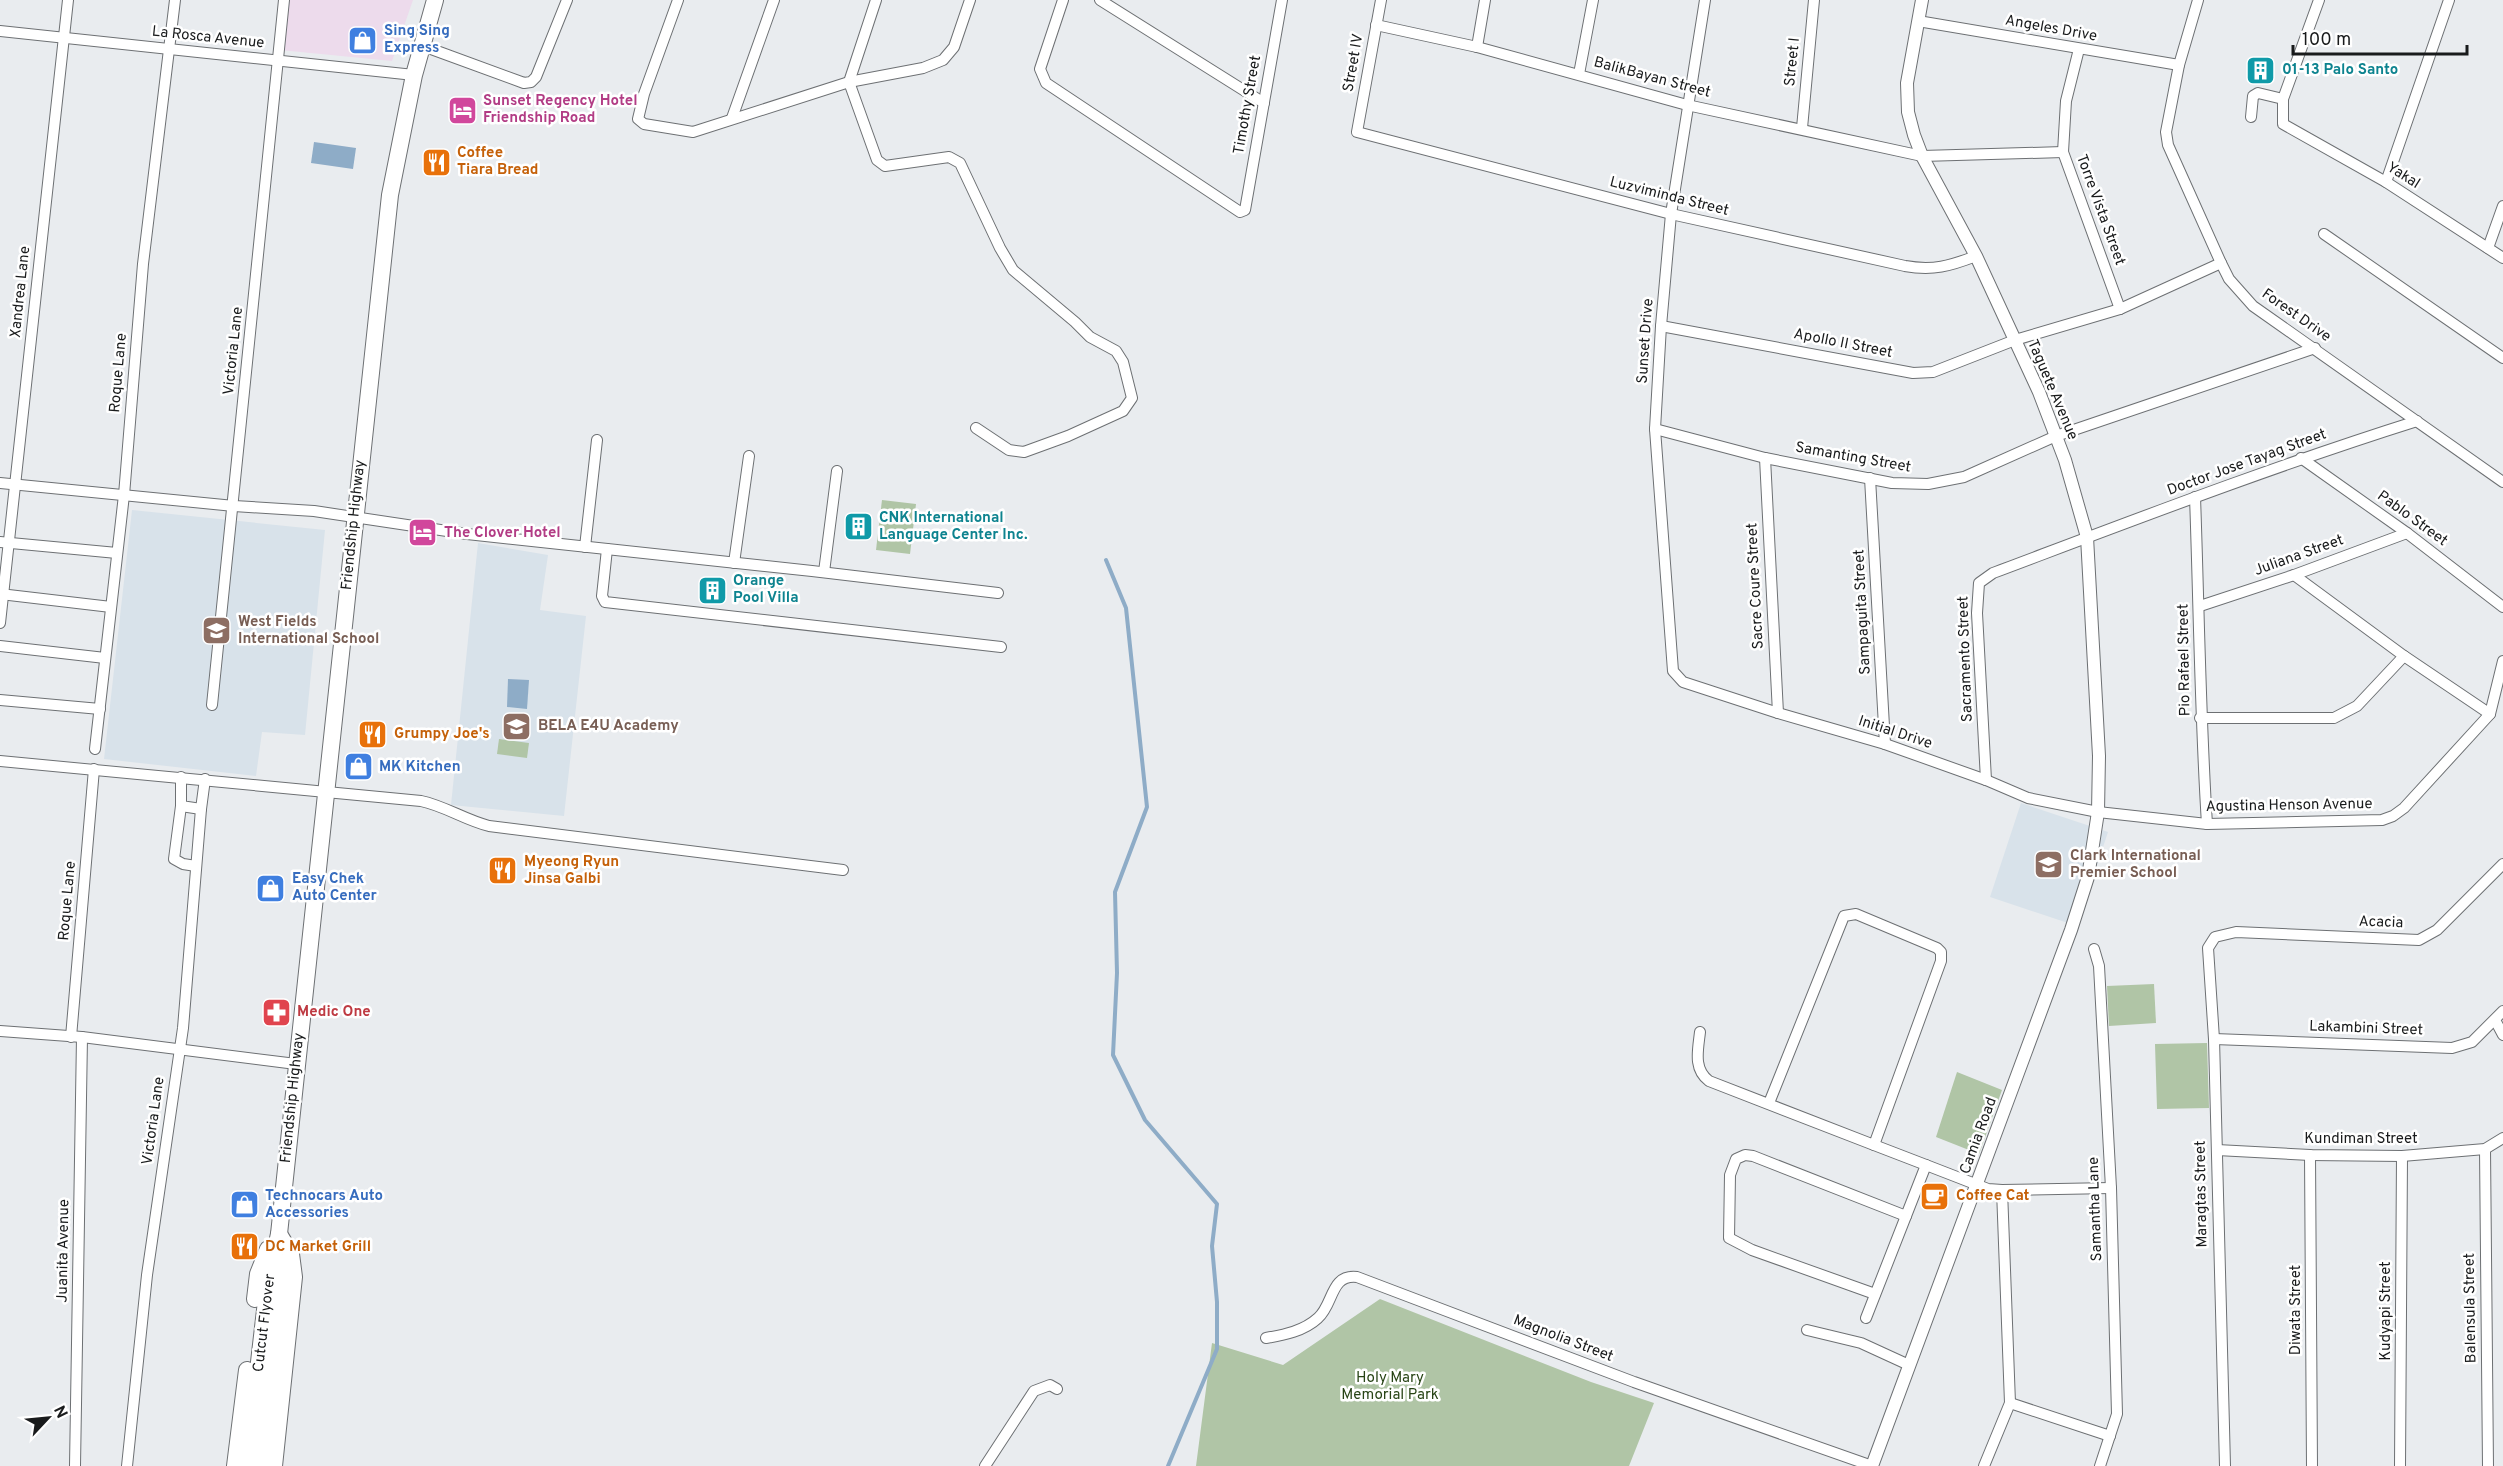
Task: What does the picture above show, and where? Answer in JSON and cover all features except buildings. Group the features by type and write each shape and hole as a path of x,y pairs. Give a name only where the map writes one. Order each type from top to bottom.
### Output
{"main road":[{"name":"Friendship Highway","path":"235,1466 258,1274 269,1248 279,1234 390,195 414,75 435,0"},
{"name":"Cutcut Flyover","path":"261,1466 279,1234"},
{"path":"274,1466 294,1277 291,1254 279,1234"},
{"name":"Cutcut Flyover","path":"247,1466 274,1286"}],"street":[{"name":"Xandrea Lane","path":"0,623 4,542 15,485 68,0"},
{"name":"Roque Lane","path":"95,749 124,495 143,264 175,0"},
{"name":"Victoria Lane","path":"212,705 284,0"},
{"path":"423,46 524,83 531,82 536,78 567,0"},
{"path":"678,0 638,119 644,124 693,132 849,82 923,68 943,60 954,47 970,0"},
{"path":"732,118 774,0"},
{"path":"876,0 849,82 877,160 885,166 949,157 960,163 1000,248 1013,270 1090,337 1116,351 1123,362 1132,398 1124,411 1024,452 1009,450 976,428"},
{"name":"Timothy Street","path":"1063,0 1040,69 1046,82 1240,212 1245,210 1282,0"},
{"path":"1100,0 1264,103"},
{"name":"Street IV","path":"1357,132 1381,0"},
{"path":"1477,47 1485,0"},
{"path":"1580,74 1593,0"},
{"name":"Sunset Drive","path":"1683,682 1673,671 1655,429 1671,214 1705,0"},
{"name":"Street I","path":"1802,128 1814,0"},
{"name":"Taguete Avenue","path":"1922,0 1909,65 1908,112 1922,156 1976,256 2056,436 2087,537 2099,756 2098,813"},
{"name":"Forest Drive","path":"2198,0 2180,65 2166,132 2168,145 2229,279 2253,306 2503,482"},
{"path":"2252,117 2253,96 2258,93 2283,99 2319,0"},
{"path":"2386,182 2449,0"},
{"name":"Angeles Drive","path":"1918,21 2180,65"},
{"name":"BalikBayan Street","path":"1376,25 1477,47 1687,105 1802,128 1922,156 2063,152"},
{"name":"La Rosca Avenue","path":"0,31 414,75"},
{"name":"Torre Vista Street","path":"2079,49 2066,101 2063,152 2120,309"},
{"name":"Yakal","path":"2283,99 2283,124 2386,182 2503,258"},
{"name":"Luzviminda Street","path":"1357,132 1671,214 1925,269 1946,266 1976,256"},
{"path":"2488,248 2503,206"},
{"path":"2324,234 2503,358"},
{"name":"Apollo II Street","path":"1661,326 1913,373 1933,372 2015,340 2120,309 2221,263"},
{"name":"Samanting Street","path":"1655,429 1765,458 1892,483 1928,484 1964,477 2056,436 2315,348"},
{"name":"Doctor Jose Tayag Street","path":"2087,537 2301,458 2417,421"},
{"path":"585,547 597,440"},
{"path":"734,563 749,456"},
{"name":"Sacre Coure Street","path":"1765,458 1778,713"},
{"name":"Pablo Street","path":"2301,458 2407,533 2503,607"},
{"path":"824,572 837,471"},
{"name":"Sampaguita Street","path":"1870,478 1885,744"},
{"path":"0,483 234,506 314,511 467,534 824,572 999,594"},
{"name":"Pio Rafael Street","path":"2195,497 2200,718 2207,824"},
{"name":"Juliana Street","path":"2199,606 2294,575 2407,533"},
{"name":"Sacramento Street","path":"1986,780 1977,613 1979,583 1993,573 2087,537"},
{"path":"4,542 117,553"},
{"path":"607,549 602,596 605,602 1001,647"},
{"path":"2294,575 2404,656 2490,714"},
{"path":"2,594 111,607"},
{"path":"0,646 105,658"},
{"path":"2200,718 2334,718 2357,706 2404,656"},
{"name":"Agustina Henson Avenue","path":"2098,813 2207,824 2382,820 2393,816 2404,808 2490,714 2503,661"},
{"name":"Initial Drive","path":"1683,682 1885,744 1986,780 2028,798 2098,813"},
{"path":"0,700 100,709"},
{"path":"0,761 205,779 431,803 468,820 489,826 843,870"},
{"name":"Roque Lane","path":"77,1037 94,769"},
{"path":"181,777 181,806 174,859 183,864 196,866"},
{"name":"Victoria Lane","path":"127,1466 147,1275 183,1028 205,779"},
{"path":"181,806 201,809"},
{"name":"Camia Road","path":"1872,1466 2071,930 2088,877 2098,813"},
{"name":"Acacia","path":"2227,933 2420,940 2437,930 2503,864"},
{"path":"1769,1103 1844,916 1856,914 1932,944 1941,956 1874,1145"},
{"name":"Maragtas Street","path":"2225,1466 2214,1039 2208,948 2215,938 2227,933"},
{"name":"Samantha Lane","path":"2094,949 2099,966 2111,1188 2117,1414 2100,1466"},
{"path":"2499,1016 2503,1035"},
{"name":"Lakambini Street","path":"2214,1039 2452,1048 2472,1042 2499,1016"},
{"path":"0,1031 77,1037 296,1064"},
{"path":"1700,1032 1698,1065 1703,1077 1709,1081 1977,1185 2002,1190 2111,1188"},
{"name":"Juanita Avenue","path":"75,1466 77,1037"},
{"name":"Kundiman Street","path":"2217,1150 2310,1155 2402,1156 2485,1149 2503,1138"},
{"name":"Balensula Street","path":"2485,1149 2488,1466"},
{"path":"1875,1294 1752,1250 1729,1238 1730,1175 1736,1159 1745,1155 1753,1156 1906,1216"},
{"name":"Diwata Street","path":"2310,1155 2312,1466"},
{"name":"Kudyapi Street","path":"2400,1466 2402,1156"},
{"path":"1866,1318 1926,1165"},
{"path":"1984,1466 2010,1402 2002,1190"},
{"name":"Magnolia Street","path":"1266,1338 1285,1334 1311,1323 1326,1308 1336,1284 1341,1279 1349,1276 1357,1277 1634,1382 1872,1466"},
{"path":"1807,1330 1861,1343 1884,1351 1909,1365"},
{"path":"985,1466 1034,1391 1050,1385 1057,1389"},
{"path":"2010,1402 2110,1436"}],"shaded area":[{"path":"285,0 413,0 392,61 280,50"},
{"name":"West Fields International School","path":"132,510 325,530 305,735 262,732 256,776 104,759"},
{"name":"BELA E4U Academy","path":"478,543 548,555 540,610 586,616 564,816 451,805"},
{"name":"Clark International Premier School","path":"2021,803 2108,832 2077,926 1990,897"}],"green space":[{"path":"882,500 916,504 910,554 876,550"},
{"path":"499,739 529,743 527,758 497,754"},
{"path":"2154,984 2156,1023 2109,1026 2107,986"},
{"path":"2207,1043 2209,1108 2157,1109 2155,1044"},
{"path":"1957,1072 2002,1090 1979,1154 1936,1137"},
{"name":"Holy Mary Memorial Park","path":"1380,1299 1591,1382 1654,1403 1629,1466 1196,1466 1212,1343 1283,1365"}],"water":[{"path":"314,142 356,148 353,169 311,163"},
{"path":"508,679 529,680 527,709 507,707"}],"waterway":[{"path":"1106,560 1126,608 1147,807 1115,892 1117,973 1113,1055 1145,1120 1217,1204 1212,1246 1217,1302 1217,1349 1168,1466"}],"place":[{"name":"Sing Sing Express","path":"363,40"},
{"name":"01-13 Palo Santo","path":"2261,70"},
{"name":"Sunset Regency Hotel Friendship Road","path":"462,110"},
{"name":"Coffee Tiara Bread","path":"436,162"},
{"name":"CNK International Language Center Inc.","path":"858,527"},
{"name":"The Clover Hotel","path":"423,533"},
{"name":"Orange Pool Villa","path":"712,590"},
{"name":"West Fields International School","path":"217,631"},
{"name":"BELA E4U Academy","path":"517,726"},
{"name":"Grumpy Joe's","path":"373,734"},
{"name":"MK Kitchen","path":"358,767"},
{"name":"Clark International Premier School","path":"2049,865"},
{"name":"Myeong Ryun Jinsa Galbi","path":"503,871"},
{"name":"Easy Chek Auto Center","path":"271,888"},
{"name":"Medic One","path":"276,1012"},
{"name":"Coffee Cat","path":"1935,1196"},
{"name":"Technocars Auto Accessories","path":"244,1205"},
{"name":"DC Market Grill","path":"244,1247"}]}
